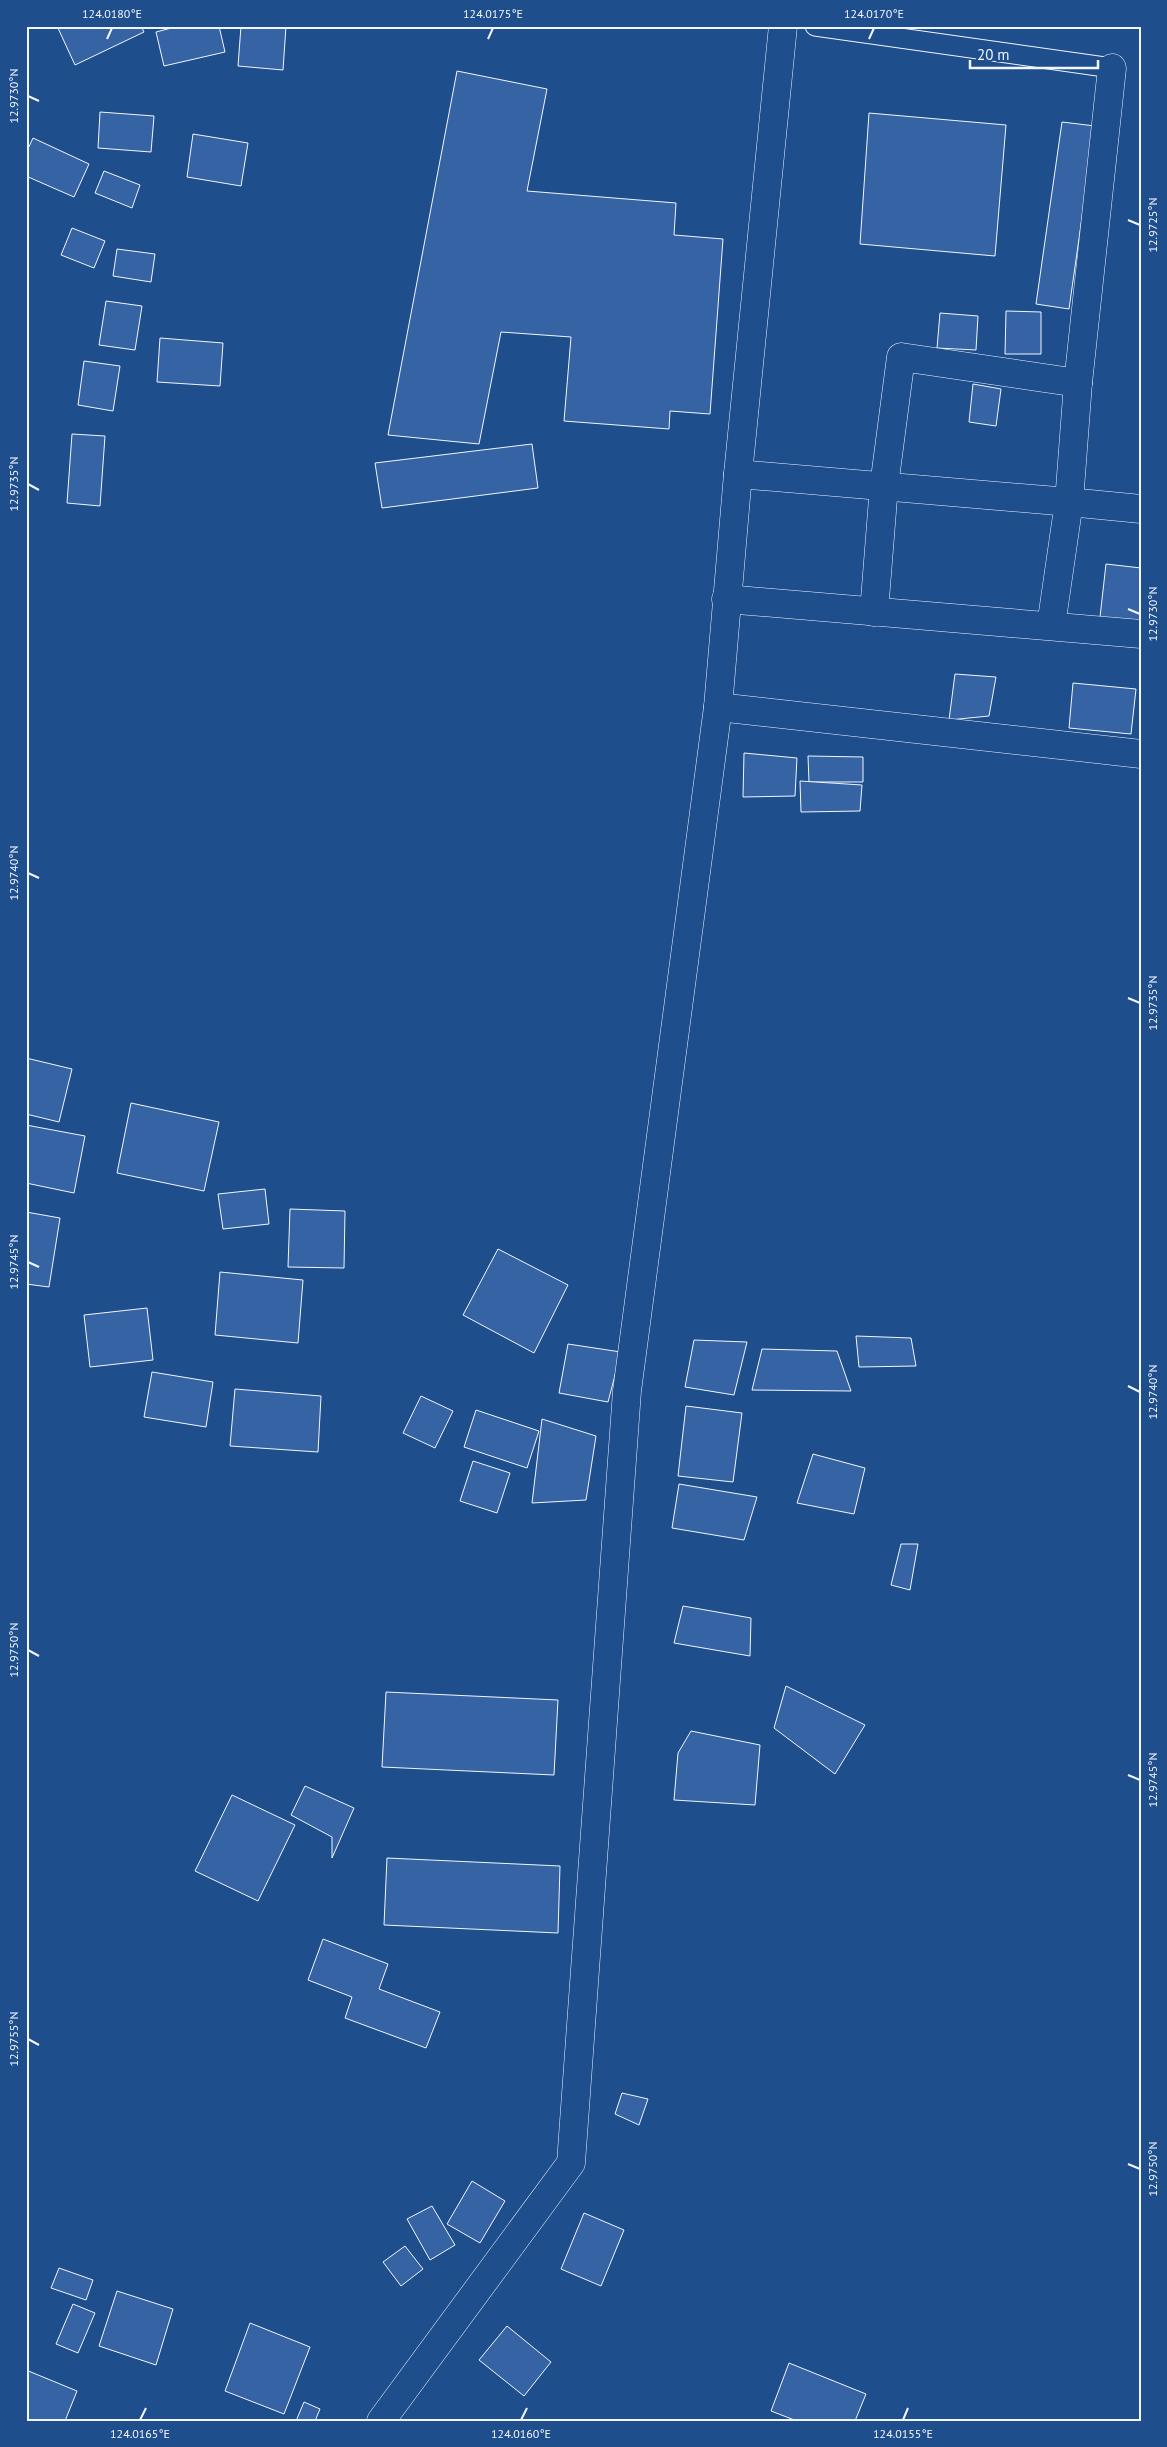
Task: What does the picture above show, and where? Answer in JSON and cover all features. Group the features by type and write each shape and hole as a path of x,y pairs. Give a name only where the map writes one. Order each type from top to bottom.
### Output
{"street":[{"path":"381,2421 571,2163 627,1391 718,707 726,599 783,26"},
{"path":"1051,626 1069,502 1078,383 1112,68"},
{"path":"874,612 884,486 901,357 1078,383"},
{"path":"738,474 1141,509"},
{"path":"726,599 1141,634"},
{"path":"718,707 1141,754"}],"lane":[{"path":"814,26 1112,68"}],"building":[{"path":"57,26 141,26 144,32 75,65"},
{"path":"179,26 219,26 225,52 164,66 156,32"},
{"path":"241,26 286,26 283,70 238,66"},
{"path":"457,71 547,89 527,191 676,203 674,235 723,239 710,414 670,411 669,429 564,421 571,337 501,332 479,444 388,435"},
{"path":"100,112 154,116 151,152 98,148"},
{"path":"869,113 1006,125 995,256 860,244"},
{"path":"1062,122 1095,126 1069,309 1036,304"},
{"path":"193,134 248,143 241,186 187,177"},
{"path":"33,138 89,164 74,197 26,176 26,153"},
{"path":"104,171 140,185 132,208 95,193"},
{"path":"72,228 105,241 94,268 61,255"},
{"path":"117,249 155,254 151,282 113,276"},
{"path":"106,301 142,306 135,350 99,345"},
{"path":"1006,311 1041,312 1041,354 1005,354"},
{"path":"940,313 978,316 976,350 937,348"},
{"path":"160,338 223,343 220,386 157,382"},
{"path":"84,361 120,366 113,411 78,405"},
{"path":"973,384 1001,389 996,426 969,422"},
{"path":"72,434 105,436 100,506 67,503"},
{"path":"532,444 538,488 382,508 375,463"},
{"path":"1106,564 1141,568 1141,622 1100,617"},
{"path":"955,674 996,677 989,716 949,720"},
{"path":"1073,683 1136,689 1131,734 1069,728"},
{"path":"744,753 797,758 795,796 743,797"},
{"path":"808,756 863,757 863,782 809,782"},
{"path":"800,781 862,785 860,811 801,812"},
{"path":"26,1058 72,1069 59,1122 26,1114"},
{"path":"131,1103 219,1122 204,1191 117,1173"},
{"path":"26,1125 85,1136 74,1193 26,1183"},
{"path":"265,1189 269,1224 223,1229 218,1194"},
{"path":"290,1209 345,1211 344,1268 288,1267"},
{"path":"26,1212 60,1218 49,1287 26,1284"},
{"path":"498,1249 568,1285 534,1353 463,1315"},
{"path":"220,1272 303,1280 298,1343 215,1335"},
{"path":"147,1308 153,1360 90,1367 84,1315"},
{"path":"856,1336 911,1338 916,1366 859,1367"},
{"path":"694,1340 747,1342 734,1395 685,1387"},
{"path":"568,1344 621,1352 608,1402 559,1393"},
{"path":"762,1349 837,1351 851,1391 752,1390"},
{"path":"152,1372 213,1382 206,1427 144,1417"},
{"path":"235,1389 321,1396 318,1452 230,1446"},
{"path":"421,1396 453,1411 435,1448 403,1433"},
{"path":"686,1406 742,1413 733,1482 678,1476"},
{"path":"476,1410 539,1431 527,1468 464,1447"},
{"path":"542,1419 596,1436 586,1500 532,1503"},
{"path":"813,1454 865,1468 854,1514 797,1503"},
{"path":"473,1461 510,1473 497,1513 460,1501"},
{"path":"679,1484 757,1497 744,1540 672,1528"},
{"path":"901,1544 918,1544 910,1590 891,1585"},
{"path":"683,1606 751,1618 750,1656 674,1643"},
{"path":"786,1686 865,1725 835,1774 774,1728"},
{"path":"386,1692 558,1700 554,1775 382,1767"},
{"path":"691,1731 760,1745 755,1805 674,1800 678,1753"},
{"path":"305,1786 354,1808 332,1858 332,1837 291,1815"},
{"path":"232,1795 295,1825 258,1901 195,1871"},
{"path":"387,1858 560,1866 558,1933 384,1925"},
{"path":"323,1939 388,1964 379,1989 440,2012 426,2048 345,2018 352,1997 308,1980"},
{"path":"622,2093 648,2099 639,2125 615,2114"},
{"path":"472,2181 505,2201 480,2243 447,2224"},
{"path":"432,2206 455,2245 430,2260 407,2219"},
{"path":"584,2213 624,2230 601,2286 561,2269"},
{"path":"405,2246 423,2269 401,2286 383,2262"},
{"path":"59,2268 93,2280 86,2300 51,2288"},
{"path":"117,2291 173,2309 156,2365 99,2346"},
{"path":"73,2304 95,2313 78,2353 56,2344"},
{"path":"250,2323 310,2347 284,2414 225,2391"},
{"path":"507,2326 551,2362 524,2396 479,2360"},
{"path":"789,2363 866,2394 855,2421 797,2421 771,2411"},
{"path":"26,2370 77,2391 65,2421 26,2421"},
{"path":"304,2402 320,2409 315,2421 296,2421"}]}
